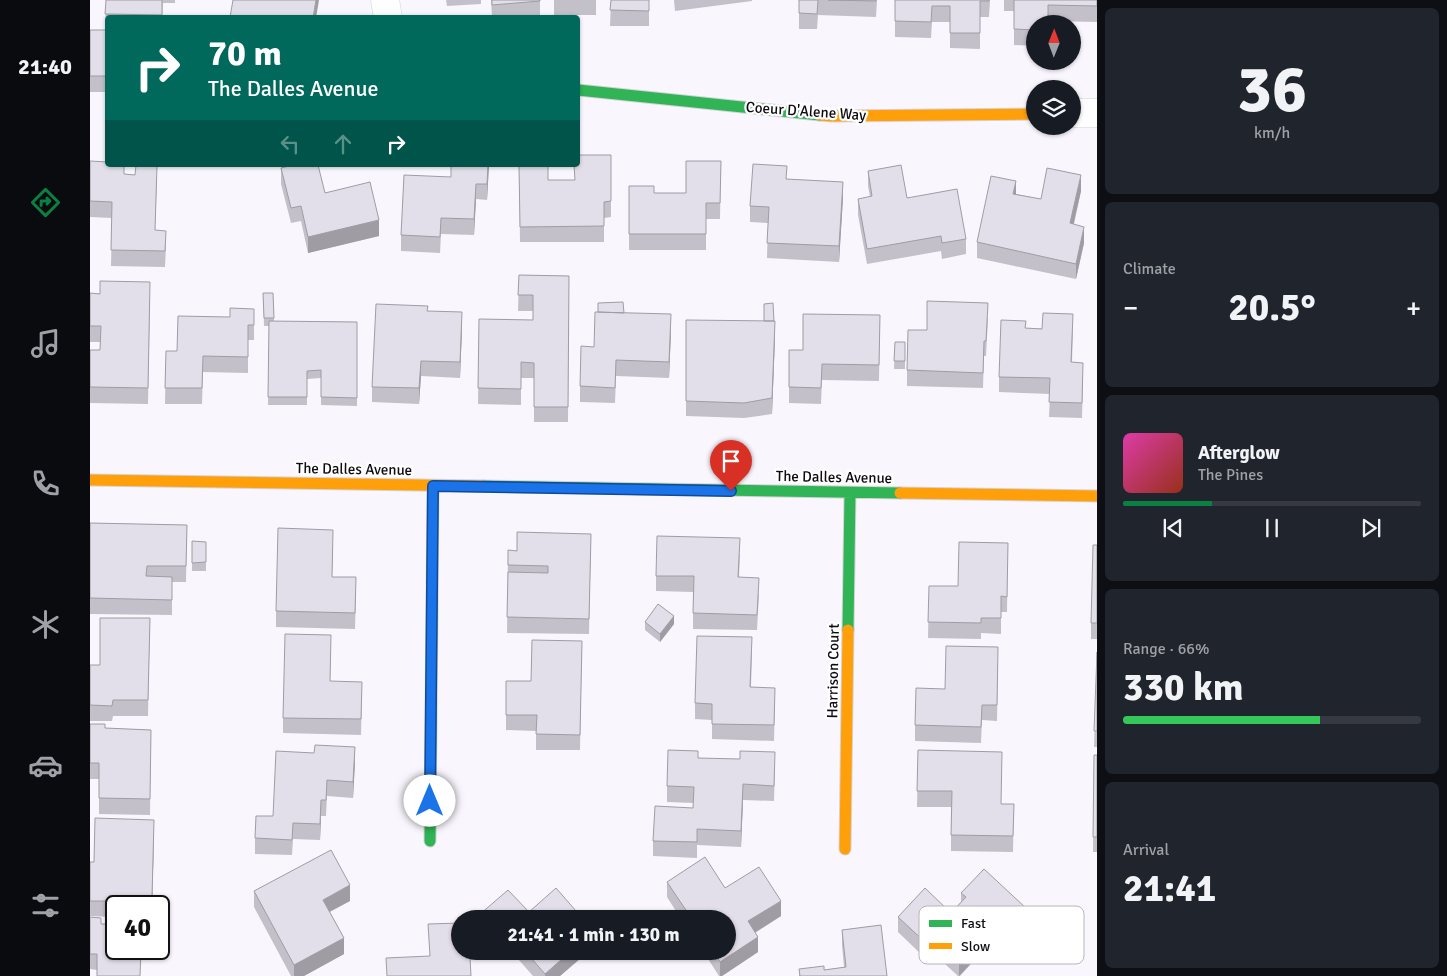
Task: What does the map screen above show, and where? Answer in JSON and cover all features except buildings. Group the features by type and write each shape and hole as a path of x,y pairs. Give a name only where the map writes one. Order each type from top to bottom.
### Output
{"street":[{"path":"385,0 388,15"},
{"name":"Coeur D'Alene Way","path":"580,90 832,116 1026,114"},
{"path":"1081,114 1097,113"},
{"name":"The Dalles Avenue","path":"90,480 1097,496"},
{"path":"430,841 433,486"},
{"name":"Harrison Court","path":"845,849 850,492"}],"traffic: fast":[{"path":"580,90 820,115"},
{"path":"430,841 433,486"},
{"path":"483,486 900,493"},
{"path":"848,630 850,493"}],"traffic: slow":[{"path":"820,115 1026,114"},
{"path":"90,480 483,486"},
{"path":"900,493 1097,496"},
{"path":"845,849 848,630"}],"route":[{"path":"430,801 433,486 731,491"}]}
